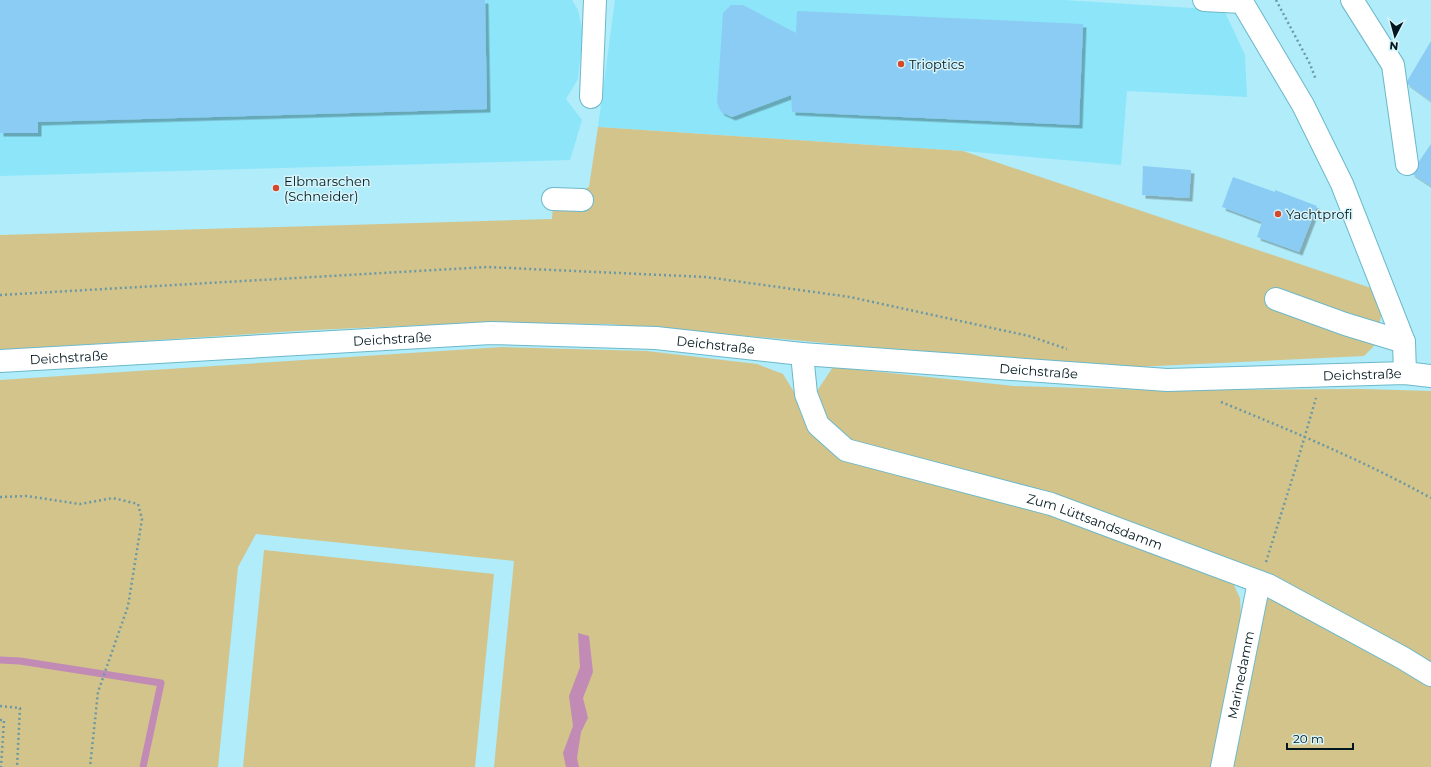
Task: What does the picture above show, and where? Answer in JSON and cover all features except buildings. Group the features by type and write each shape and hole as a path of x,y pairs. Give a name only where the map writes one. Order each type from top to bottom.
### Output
{"street":[{"path":"591,96 595,0"},
{"path":"1204,0 1241,1 1303,105 1342,184 1404,342 1405,373"},
{"path":"1352,0 1393,66 1407,164"},
{"path":"553,199 582,200"},
{"path":"1276,299 1345,324 1404,342"},
{"name":"Deichstraße","path":"0,361 491,333 656,338 802,354 1167,380 1322,374 1405,373 1431,376"},
{"name":"Zum Lüttsandsdamm","path":"802,354 806,394 818,425 846,450 1051,504 1268,585 1403,658 1431,675"},
{"name":"Marinedamm","path":"1222,767 1259,582"}],"path":[{"path":"1259,582 1306,436 1322,374"},
{"path":"0,497 27,496 80,504 113,498 138,504 142,520 128,606 98,692 90,767"},
{"path":"0,706 20,708 17,767"},
{"path":"0,720 4,720 1,767"}],"shaded area":[{"path":"0,0 572,0 578,10 583,33 578,79 566,99 582,120 570,160 0,176"},
{"path":"615,0 1064,0 1224,10 1245,55 1247,97 1127,91 1121,165 963,151 598,127"},
{"path":"598,127 963,151 1377,290 1381,316 1375,345 1364,356 1136,367 1048,365 794,340 608,324 472,323 314,330 0,350 0,235 552,219 553,204 589,187"},
{"path":"502,347 647,351 757,364 783,374 826,444 1056,509 1232,581 1240,598 1241,620 1216,767 494,767 514,561 256,534 238,567 218,767 0,767 0,380"},
{"path":"833,367 1014,386 1150,390 1362,389 1431,391 1431,668 1261,576 855,448 823,419 817,391"},
{"path":"264,550 494,574 475,767 243,767"},
{"path":"1261,589 1431,682 1431,767 1229,767"},
{"path":"578,633 589,636 593,672 583,698 588,718 581,732 577,758 579,767 566,767 563,753 573,726 569,696 580,667"}],"waterway":[{"path":"0,660 20,661 161,683 143,767"}],"place":[{"name":"Trioptics","path":"901,64"},
{"name":"Elbmarschen (Schneider)","path":"276,188"},
{"name":"Yachtprofi","path":"1278,214"}]}
